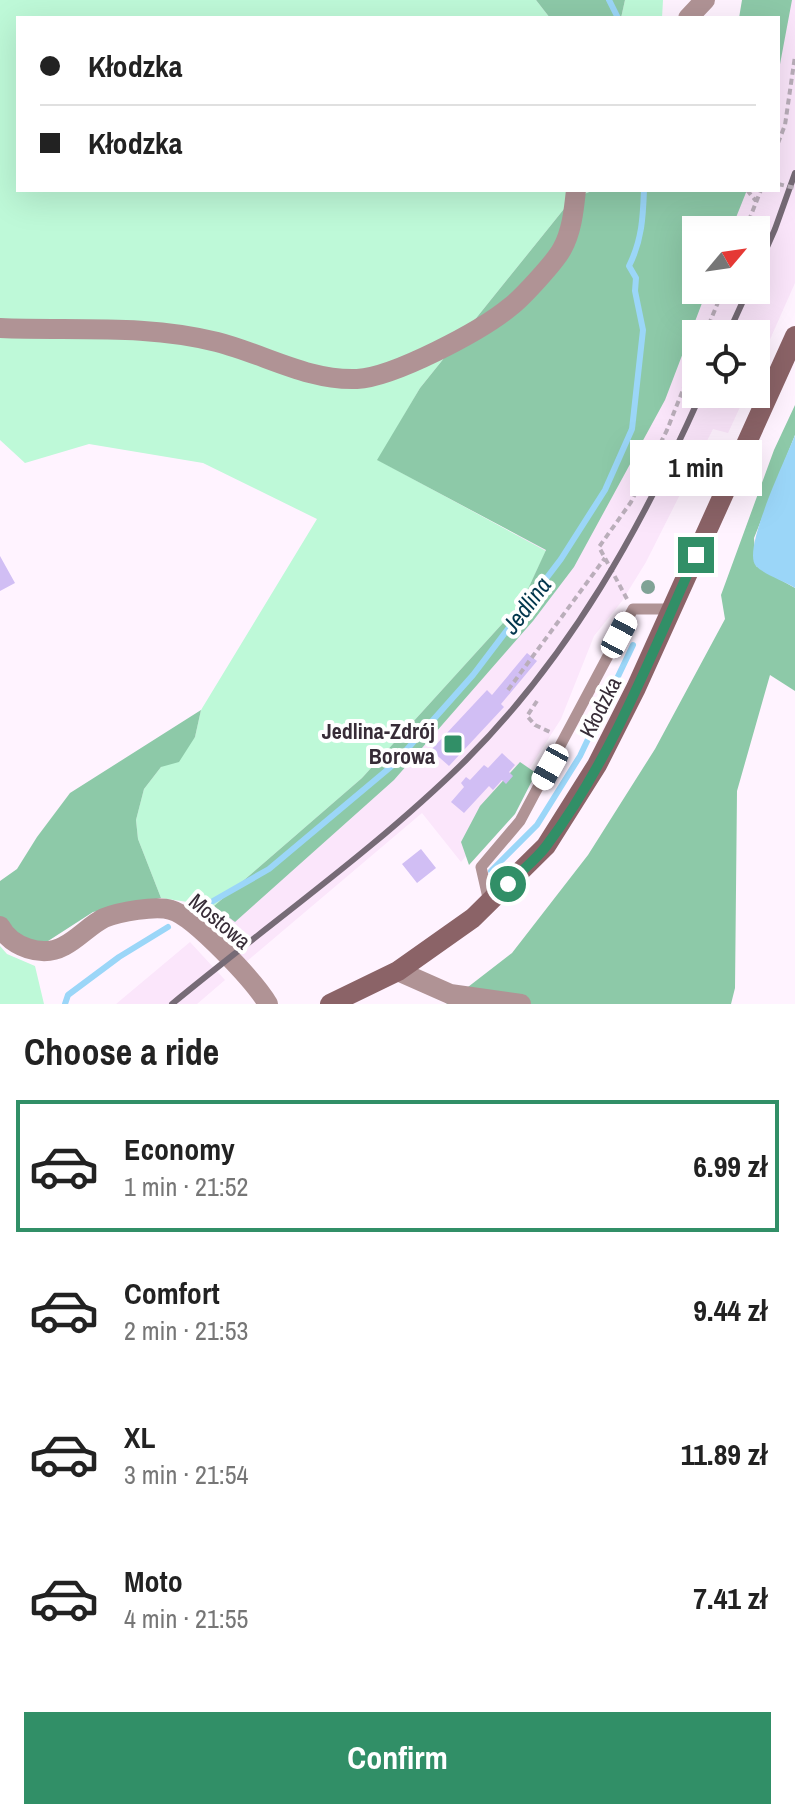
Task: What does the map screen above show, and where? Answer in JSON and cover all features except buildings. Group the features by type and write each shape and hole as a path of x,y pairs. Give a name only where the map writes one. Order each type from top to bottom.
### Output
{"main road":[{"name":"Kłodzka","path":"330,1004 398,971 473,918 546,846 597,765 672,609 795,336"}],"street":[{"path":"690,16 705,0"},
{"path":"0,328 165,333 217,342 313,374 359,379 411,361 475,331 511,306 562,249 573,216 576,192"},
{"name":"Mostowa","path":"0,926 20,947 42,951 61,948 104,918 136,910 172,910 209,937 244,973 268,1004"},
{"path":"398,971 450,994 521,1004"}],"lane":[{"path":"489,903 481,867 520,821 633,609 672,609"}],"path":[{"path":"780,138 785,125 795,56"},
{"path":"749,192 756,201"},
{"path":"750,216 760,192"},
{"path":"633,609 599,547 631,502 682,392"},
{"path":"508,690 605,558"},
{"path":"535,725 527,716 537,701"}],"shaded area":[{"path":"748,0 795,0 795,283 770,339 770,320 682,320 682,408 740,408 728,433 713,429 646,562 622,601 594,636 561,719 499,816 461,862 422,813 246,962 212,925 267,878 686,304 770,304 770,216 716,216 720,192 780,192 780,16"},
{"path":"190,942 225,980 197,1004 116,1004"}],"green space":[{"path":"0,0 536,0 548,16 16,16 16,192 589,192 572,199 420,388 378,460 546,551 522,602 362,778 214,906 161,898 138,839 136,820 144,789 161,767 195,737 201,710 317,519 203,463 89,444 25,463 0,440"},
{"path":"536,0 625,0 621,16 548,16"},
{"path":"625,0 663,0 662,16 621,16"},
{"path":"742,0 792,0 780,64 780,16 739,16"},
{"path":"589,192 746,192 737,216 682,216 682,304 702,304 696,320 682,320 682,355 665,400 574,567 533,621 394,780 235,922 214,906 362,778 522,602 546,550 377,460 420,388 572,199"},
{"path":"795,405 795,435 754,538 756,566 795,588 795,691 770,675 737,791 735,988 731,1004 446,1004 512,953 588,855 655,749 725,619 721,595 774,450"},
{"path":"201,710 195,737 179,762 161,767 144,789 136,820 138,839 161,898 93,912 45,943 20,947 0,926 0,881 17,869 70,793"},
{"path":"520,762 536,773 515,814 469,865 461,842 480,806"},
{"path":"0,946 7,954 35,966 44,1004 0,1004"}],"water":[{"path":"795,435 795,588 760,569 753,557 760,523"}],"waterway":[{"name":"Jedlina","path":"609,0 617,16"},
{"name":"Jedlina","path":"199,909 269,869 393,765 473,675 561,559 605,490 632,429 643,330 635,291 636,278 629,266 639,238 644,192"},
{"path":"491,871 537,825 580,756 633,645"},
{"name":"Jedlina","path":"65,1004 68,995 119,957 168,927"}],"railway":[{"path":"770,240 795,173"},
{"path":"734,320 742,304"},
{"path":"172,1004 396,824 432,793 504,720 539,677 600,588 654,493 695,408"}],"place":[{"name":"Jedlina-Zdrój Borowa","path":"453,744"}],"route":[{"path":"508,884 546,846 597,765 636,688 696,555"}]}
